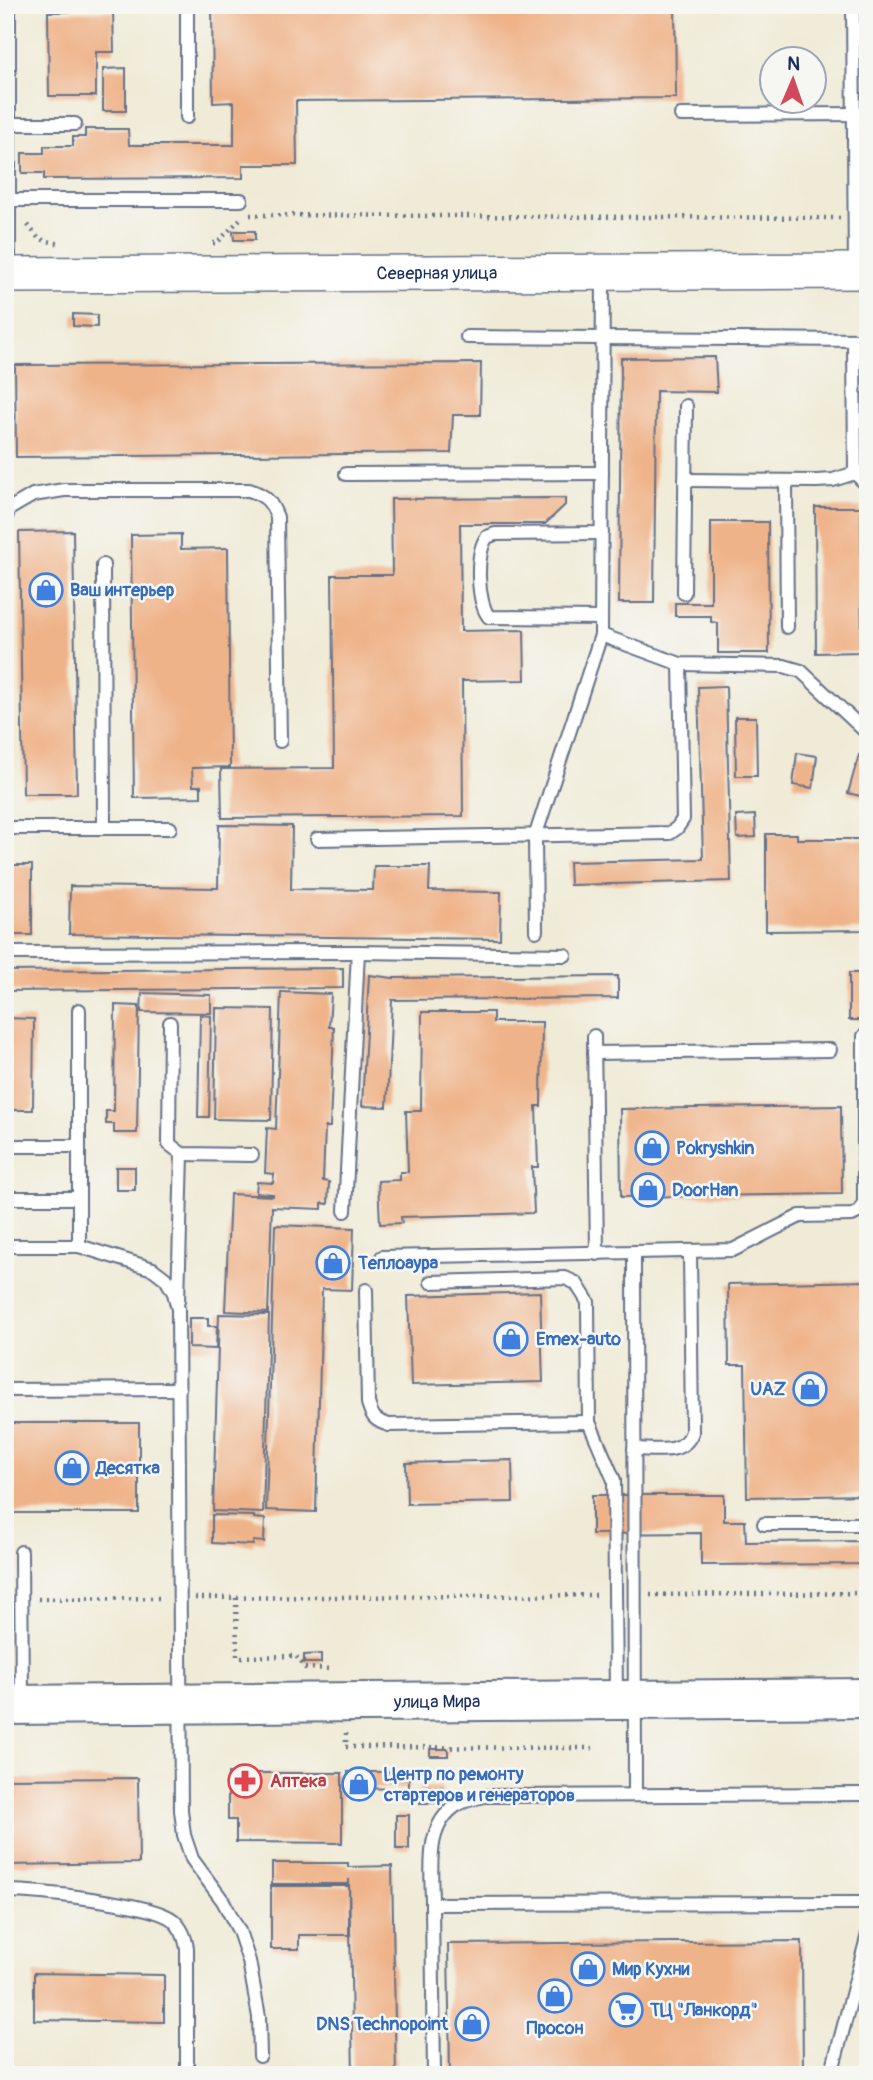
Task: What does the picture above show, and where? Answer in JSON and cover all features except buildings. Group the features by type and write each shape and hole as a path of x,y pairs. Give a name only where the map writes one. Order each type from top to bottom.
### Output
{"main road":[{"name":"Северная улица","path":"7,275 861,271"},
{"name":"улица Мира","path":"14,1704 868,1698"}],"lane":[{"path":"7,275 9,5"},
{"path":"187,5 187,117"},
{"path":"853,5 861,114 855,218 861,271"},
{"path":"681,115 861,114"},
{"path":"9,124 75,124"},
{"path":"9,200 241,200"},
{"path":"536,932 535,836 601,635 603,271"},
{"path":"467,337 868,340"},
{"path":"854,340 855,473 868,486"},
{"path":"684,593 686,406"},
{"path":"346,474 602,473"},
{"path":"685,480 786,482 833,480 855,473"},
{"path":"786,482 787,628"},
{"path":"5,519 9,509 33,495 64,490 249,490 263,494 277,517 280,741"},
{"path":"601,618 489,617 481,604 480,550 486,537 495,534 602,533"},
{"path":"103,565 104,828"},
{"path":"601,635 680,664 784,666 801,671 868,734"},
{"path":"317,839 670,833 683,819 680,664"},
{"path":"5,828 170,828"},
{"path":"345,1211 358,952"},
{"path":"5,953 358,952 565,956"},
{"path":"79,1010 79,1246"},
{"path":"170,1023 169,1144 182,1154 253,1155"},
{"path":"594,1036 597,1254"},
{"path":"382,1257 733,1250 800,1216 852,1215 860,1211 864,1202 864,1036"},
{"path":"594,1053 830,1049"},
{"path":"5,1146 79,1146"},
{"path":"182,1154 178,1309 181,1810 184,1835 192,1859 223,1901 239,1931 249,1961 259,2017 261,2056"},
{"path":"5,1198 79,1198"},
{"path":"5,1246 79,1246 153,1269 166,1279 174,1293 178,1309"},
{"path":"634,1449 681,1447 688,1443 692,1432 690,1251"},
{"path":"625,1701 634,1595 634,1253"},
{"path":"431,1282 565,1278 576,1283 588,1302 589,1422 614,1480 615,1595 635,1795"},
{"path":"366,1290 368,1403 371,1416 378,1422 390,1425 589,1422"},
{"path":"5,1390 178,1389"},
{"path":"764,1524 868,1524"},
{"path":"14,1704 21,1599 21,1552"},
{"path":"434,2075 432,1839 442,1819 458,1804 484,1796 868,1794"},
{"path":"5,1891 35,1891 74,1896 148,1910 171,1918 183,1931 187,1948 187,2075"},
{"path":"432,1904 868,1903"},
{"path":"833,2075 868,1934"}],"path":[{"path":"24,200 26,223 39,239 62,244"},
{"path":"204,243 217,243 244,215 855,218"},
{"path":"634,1595 868,1593"},
{"path":"21,1599 615,1595"}],"place":[{"name":"Ваш интерьер","path":"46,590"},
{"name":"Pokryshkin","path":"652,1148"},
{"name":"DoorHan","path":"648,1190"},
{"name":"Теплоаура","path":"333,1263"},
{"name":"Emex-auto","path":"511,1339"},
{"name":"UAZ","path":"810,1389"},
{"name":"Десятка","path":"72,1468"},
{"name":"Аптека","path":"245,1781"},
{"name":"Центр по ремонту стартеров и генераторов","path":"359,1784"},
{"name":"Мир Кухни","path":"588,1969"},
{"name":"Просон","path":"555,1996"},
{"name":"ТЦ \"Ланкорд\"","path":"626,2010"},
{"name":"DNS Technopoint","path":"472,2024"}]}
